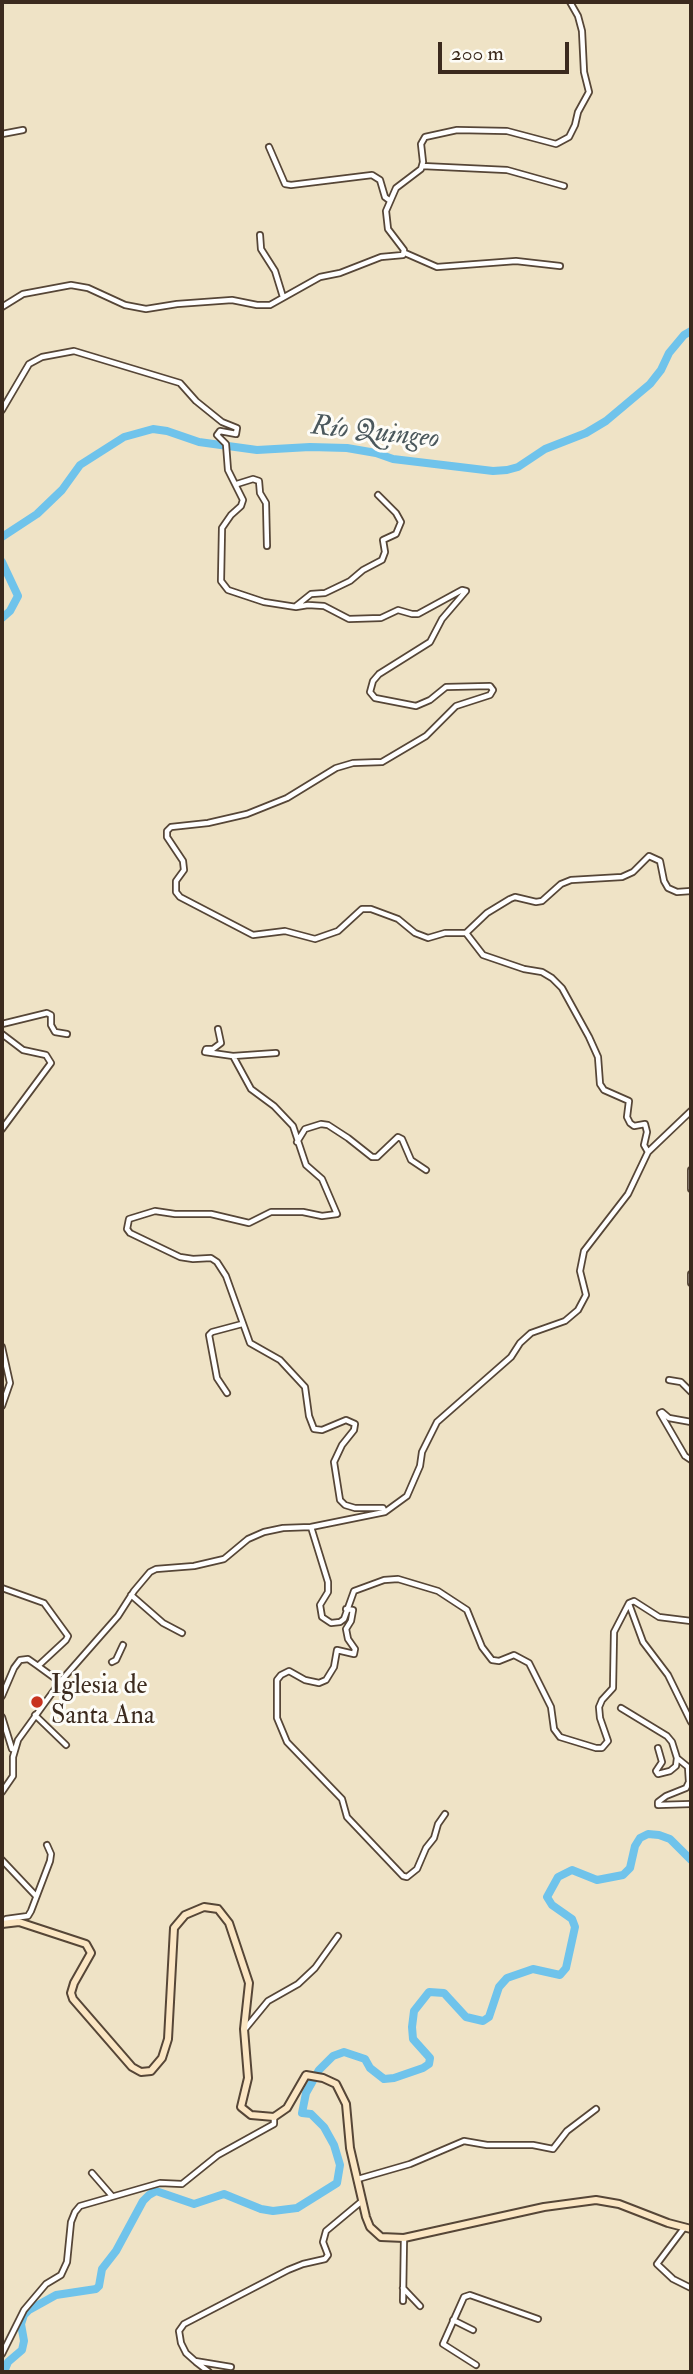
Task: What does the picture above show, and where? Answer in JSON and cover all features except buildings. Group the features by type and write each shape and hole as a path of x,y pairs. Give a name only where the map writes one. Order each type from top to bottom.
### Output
{"street":[{"path":"560,266 516,261 437,267 405,253 391,236 385,216 389,200 396,188 422,166 422,140 427,136 466,130 513,131 556,144 566,141 589,92 585,78 582,31 570,2"},
{"path":"2,134 23,130"},
{"path":"270,147 285,184 372,175 380,180 385,197 389,200"},
{"path":"422,166 507,170 564,186"},
{"path":"260,234 261,249 275,271 284,298"},
{"path":"2,307 23,294 63,285 88,288 125,305 149,310 177,304 232,300 270,305 320,277 340,273 381,257 403,256 405,253"},
{"path":"2,411 24,368 41,357 79,352 180,383 195,401 222,422 237,428 234,434 219,432 217,436 226,444 228,470 243,500 222,528 222,585 228,590 252,599 296,607 324,607 349,619 381,618 398,610 418,614 464,590 466,594 442,619 430,642 379,674 373,681 370,692 374,698 416,706 430,700 446,687 490,687 492,693 456,706 426,736 382,762 353,763 336,768 287,798 247,814 171,827 167,831 167,837 183,861 184,870 176,881 176,892 180,897 253,935 285,931 315,939 338,931 362,909 371,909 398,919 415,933 428,938 444,933 466,933 487,913 515,897 542,901 561,884 571,880 622,877 633,872 649,856 660,861 668,888 675,892 691,891"},
{"path":"237,484 253,479 259,481 260,493 266,503 267,546"},
{"path":"296,607 305,597 325,593 350,582 363,570 382,560 383,540 396,534 401,522 378,495"},
{"path":"466,933 483,956 542,972 562,988 598,1057 600,1084 609,1094 629,1101 629,1123 634,1126 645,1124 647,1132 644,1145 648,1152"},
{"path":"2,1024 47,1013 51,1015 51,1025 55,1032 68,1034"},
{"path":"218,1029 221,1043 213,1049 206,1049 205,1052 233,1056 276,1053"},
{"path":"2,1034 23,1050 46,1055 51,1063 2,1129"},
{"path":"233,1056 251,1089 274,1106 293,1126 306,1165 322,1179 329,1199 337,1211 335,1215 271,1212 249,1223 211,1214 155,1211 129,1219 127,1223 130,1233 180,1257 211,1258 216,1262 226,1276 250,1343 280,1360 305,1387 309,1416 314,1429 322,1430 346,1420 355,1424 334,1462 340,1500 355,1508 379,1507 385,1512"},
{"path":"13,1757 18,1740 60,1682 118,1616 146,1577 156,1569 214,1562 234,1553 256,1534 283,1528 311,1527 385,1512 410,1492 420,1466 422,1452 437,1422 511,1357 531,1333 565,1321 578,1310 586,1294 580,1271 584,1251 628,1194 648,1152 691,1111"},
{"path":"297,1142 305,1129 321,1124 328,1125 372,1157 382,1152 398,1137 402,1139 411,1160 426,1170"},
{"path":"691,1170 691,1189"},
{"path":"691,1274 691,1283"},
{"path":"227,1393 217,1378 209,1335 242,1324"},
{"path":"2,1348 10,1383 2,1406"},
{"path":"669,1380 681,1382 691,1392"},
{"path":"691,1422 660,1413 685,1456 691,1460"},
{"path":"311,1527 328,1582 328,1592 319,1611 326,1620 337,1623 344,1619 354,1591 384,1580 398,1579 438,1591 467,1610 482,1647 492,1660 499,1661 514,1655 528,1663 551,1707 554,1729 560,1737 602,1748 608,1741 599,1707 613,1688 614,1632 629,1603 634,1601 659,1617 691,1621"},
{"path":"2,1588 44,1603 68,1636 38,1666"},
{"path":"131,1595 163,1623 182,1633"},
{"path":"629,1603 643,1642 668,1675 691,1722"},
{"path":"346,1609 353,1610 351,1622 346,1629 348,1639 355,1649 354,1654 337,1650 334,1667 326,1679 319,1683 305,1680 289,1671 277,1680 277,1718 287,1742 339,1795 347,1817 403,1876 407,1877 417,1869 445,1814"},
{"path":"112,1662 116,1660 123,1645"},
{"path":"2,1696 20,1660 27,1659 60,1682"},
{"path":"621,1708 667,1736 672,1742 677,1758 676,1766 658,1774 656,1771 662,1762 658,1748"},
{"path":"35,1715 66,1745"},
{"path":"2,1717 13,1757 13,1776 2,1791"},
{"path":"677,1758 688,1767 689,1782 686,1788 658,1802 659,1805 691,1804"},
{"path":"3,1924 6,1919 28,1916 50,1861 51,1854 47,1845"},
{"path":"2,1860 36,1896"},
{"path":"3,1924 19,1922 86,1944 91,1953 74,1983 71,1993 73,1999 132,2067 141,2072 151,2071 162,2058 168,2039 174,1928 185,1914 204,1907 218,1909 229,1923 249,1983 244,2029 248,2078 241,2106 251,2115 274,2117 287,2108 306,2075 337,2084 346,2104 348,2133 362,2201 374,2232 390,2239 404,2238 544,2207 596,2200 619,2204 687,2229 657,2264 673,2279 691,2288"},
{"path":"244,2029 268,2001 298,1984 315,1968 338,1936"},
{"path":"358,2179 410,2164 464,2141 487,2145 553,2148 567,2131 596,2109"},
{"path":"2,2354 24,2310 46,2284 61,2275 66,2262 71,2222 80,2206 160,2183 182,2184 218,2155 274,2124 274,2117"},
{"path":"92,2173 112,2196"},
{"path":"209,2372 186,2353 179,2331 184,2324 297,2266 325,2259 328,2255 323,2242 326,2231 362,2201"},
{"path":"403,2301 404,2238"},
{"path":"402,2288 420,2306"},
{"path":"476,2365 443,2344 464,2297 470,2295 538,2319"},
{"path":"453,2320 473,2330"},
{"path":"195,2361 231,2367"}],"waterway":[{"name":"Río Quingeo","path":"2,537 37,514 62,490 80,465 124,437 153,429 199,442 257,450 347,448 393,459 493,471 518,467 545,449 586,433 606,421 650,384 669,353 684,335 691,331"},
{"name":"Río Quingeo","path":"2,562 18,596 10,611 2,618"},
{"path":"4,2372 8,2362 22,2350 24,2341 21,2324 24,2315 56,2295 96,2289 102,2269 116,2251 143,2201 156,2191 194,2204 224,2194 273,2211 297,2208 337,2183 340,2165 334,2145 324,2127 311,2114 302,2113 306,2093 319,2070 333,2056 344,2052 365,2059 370,2068 384,2079 423,2068 429,2064 430,2058 413,2039 412,2027 414,2011 429,1992 444,1993 466,2017 483,2021 489,2017 499,1987 507,1978 533,1969 560,1975 566,1968 575,1927 572,1919 552,1905 547,1897 558,1877 572,1870 597,1880 623,1875 630,1868 635,1846 640,1838 648,1834 670,1839 691,1860"}],"place":[{"name":"Iglesia de Santa Ana","path":"37,1702"}]}
